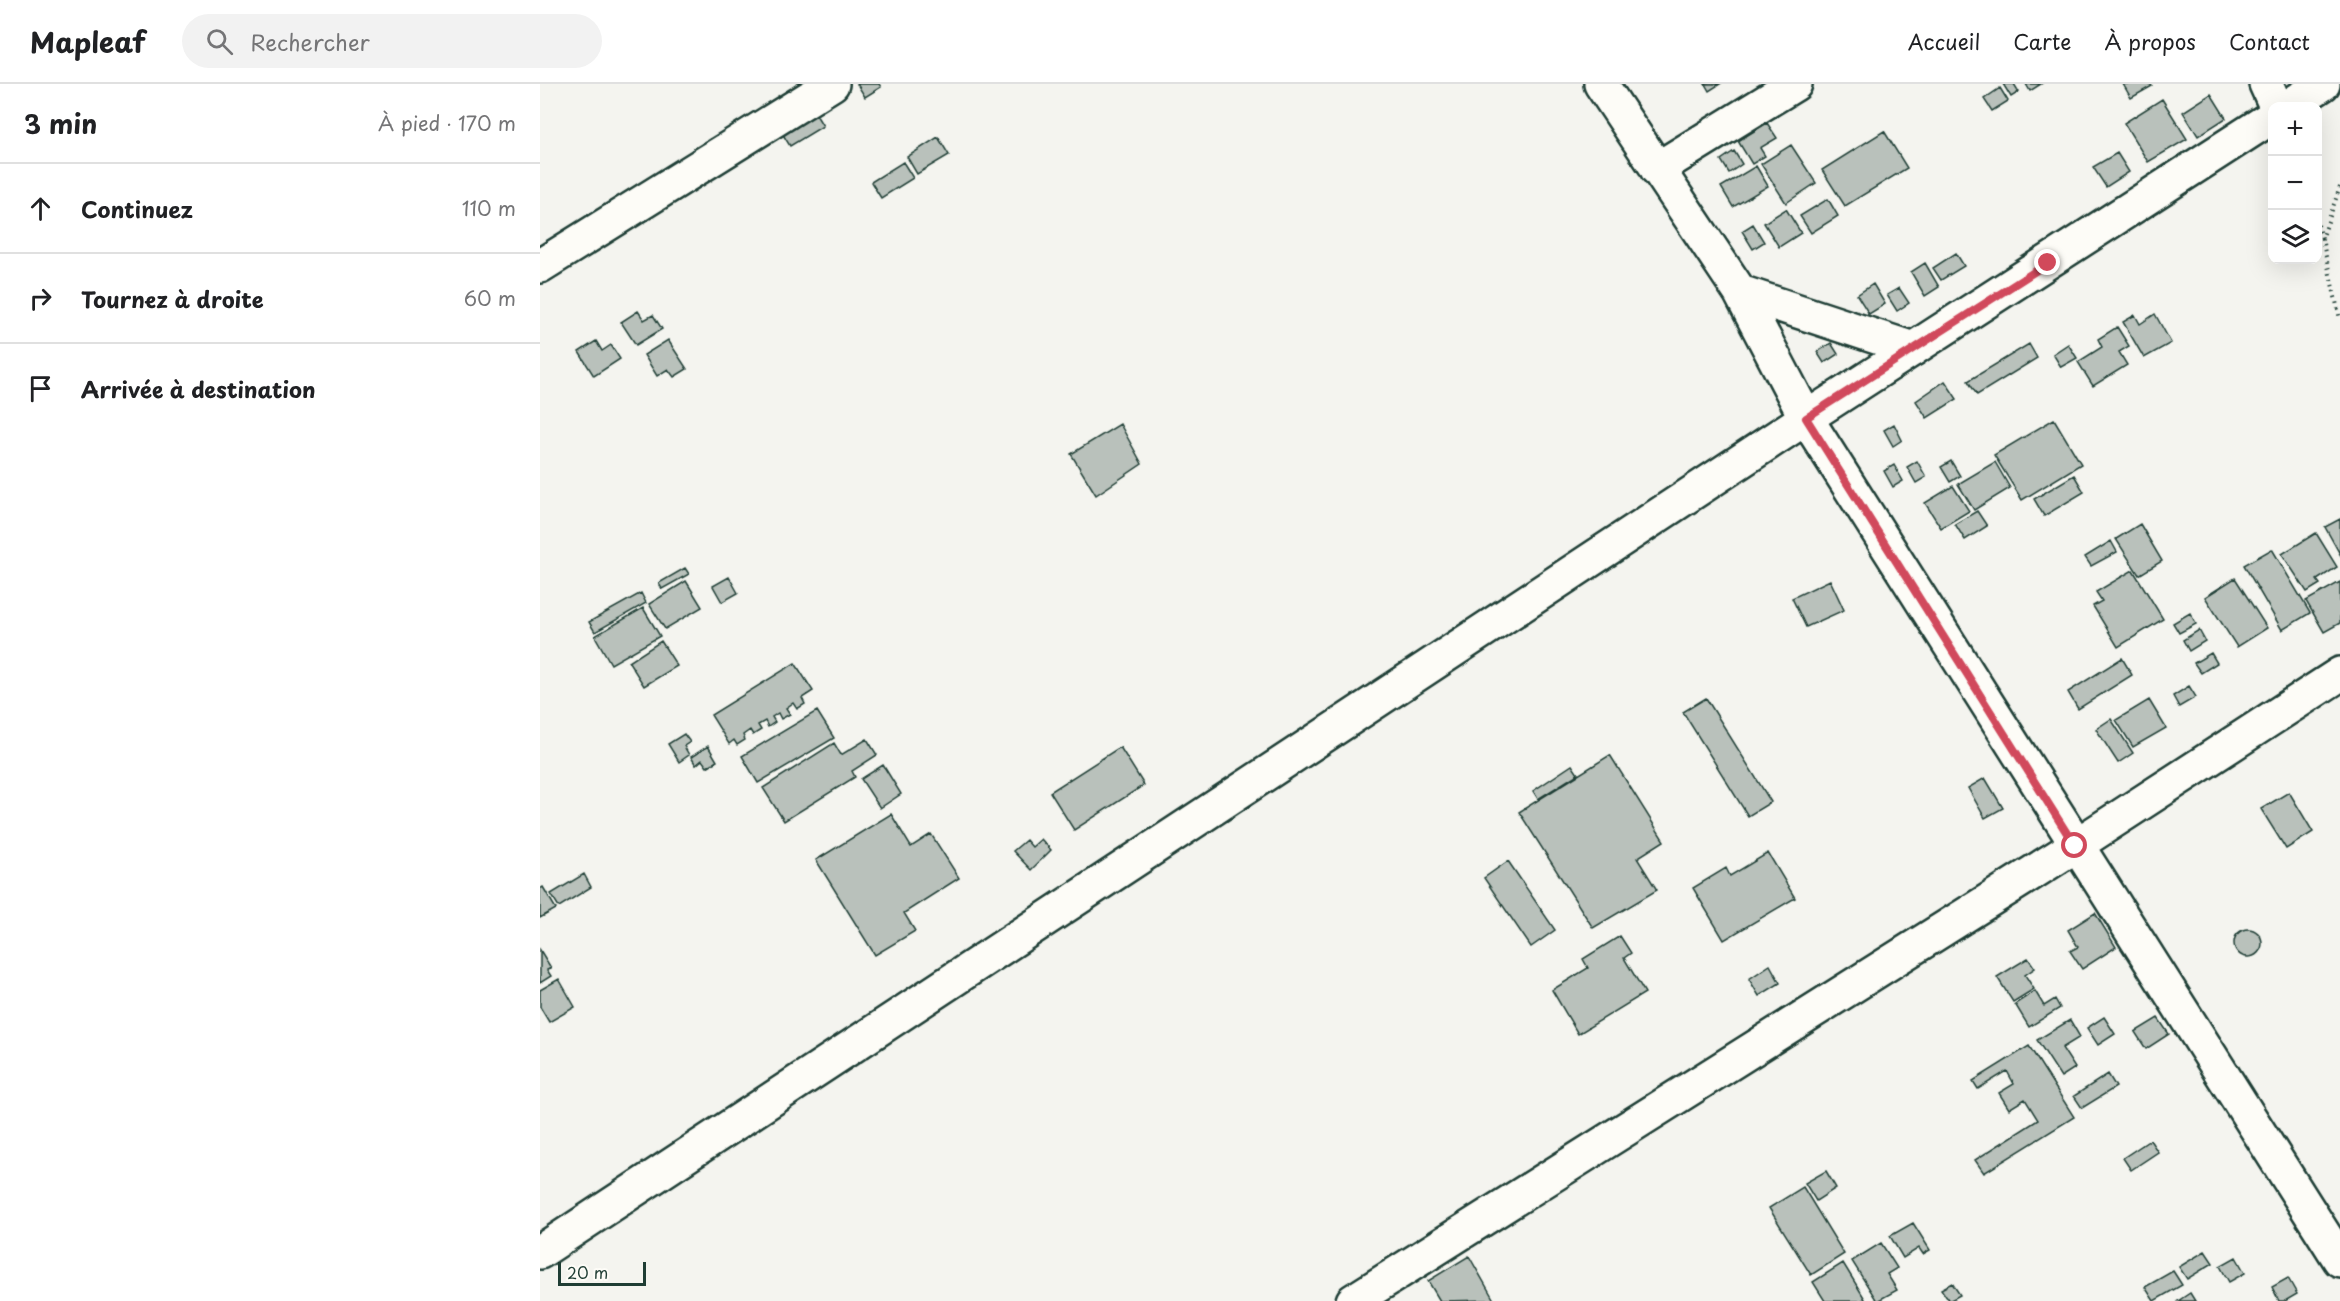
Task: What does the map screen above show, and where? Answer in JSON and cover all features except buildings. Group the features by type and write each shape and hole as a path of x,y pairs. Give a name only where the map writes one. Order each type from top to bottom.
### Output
{"street":[{"path":"540,266 832,84"},
{"path":"1601,84 1740,292 1806,418 2075,846 2340,1260"},
{"path":"1657,169 1795,84"},
{"path":"2266,84 2274,102"},
{"path":"2295,102 2323,84"},
{"path":"540,1252 1806,418 2268,120"},
{"path":"1740,292 1912,350"},
{"path":"1353,1301 2075,846 2340,674"}],"path":[{"path":"2340,187 2322,239 2340,319"}],"route":[{"path":"2048,263 1806,418 2075,846"}]}
